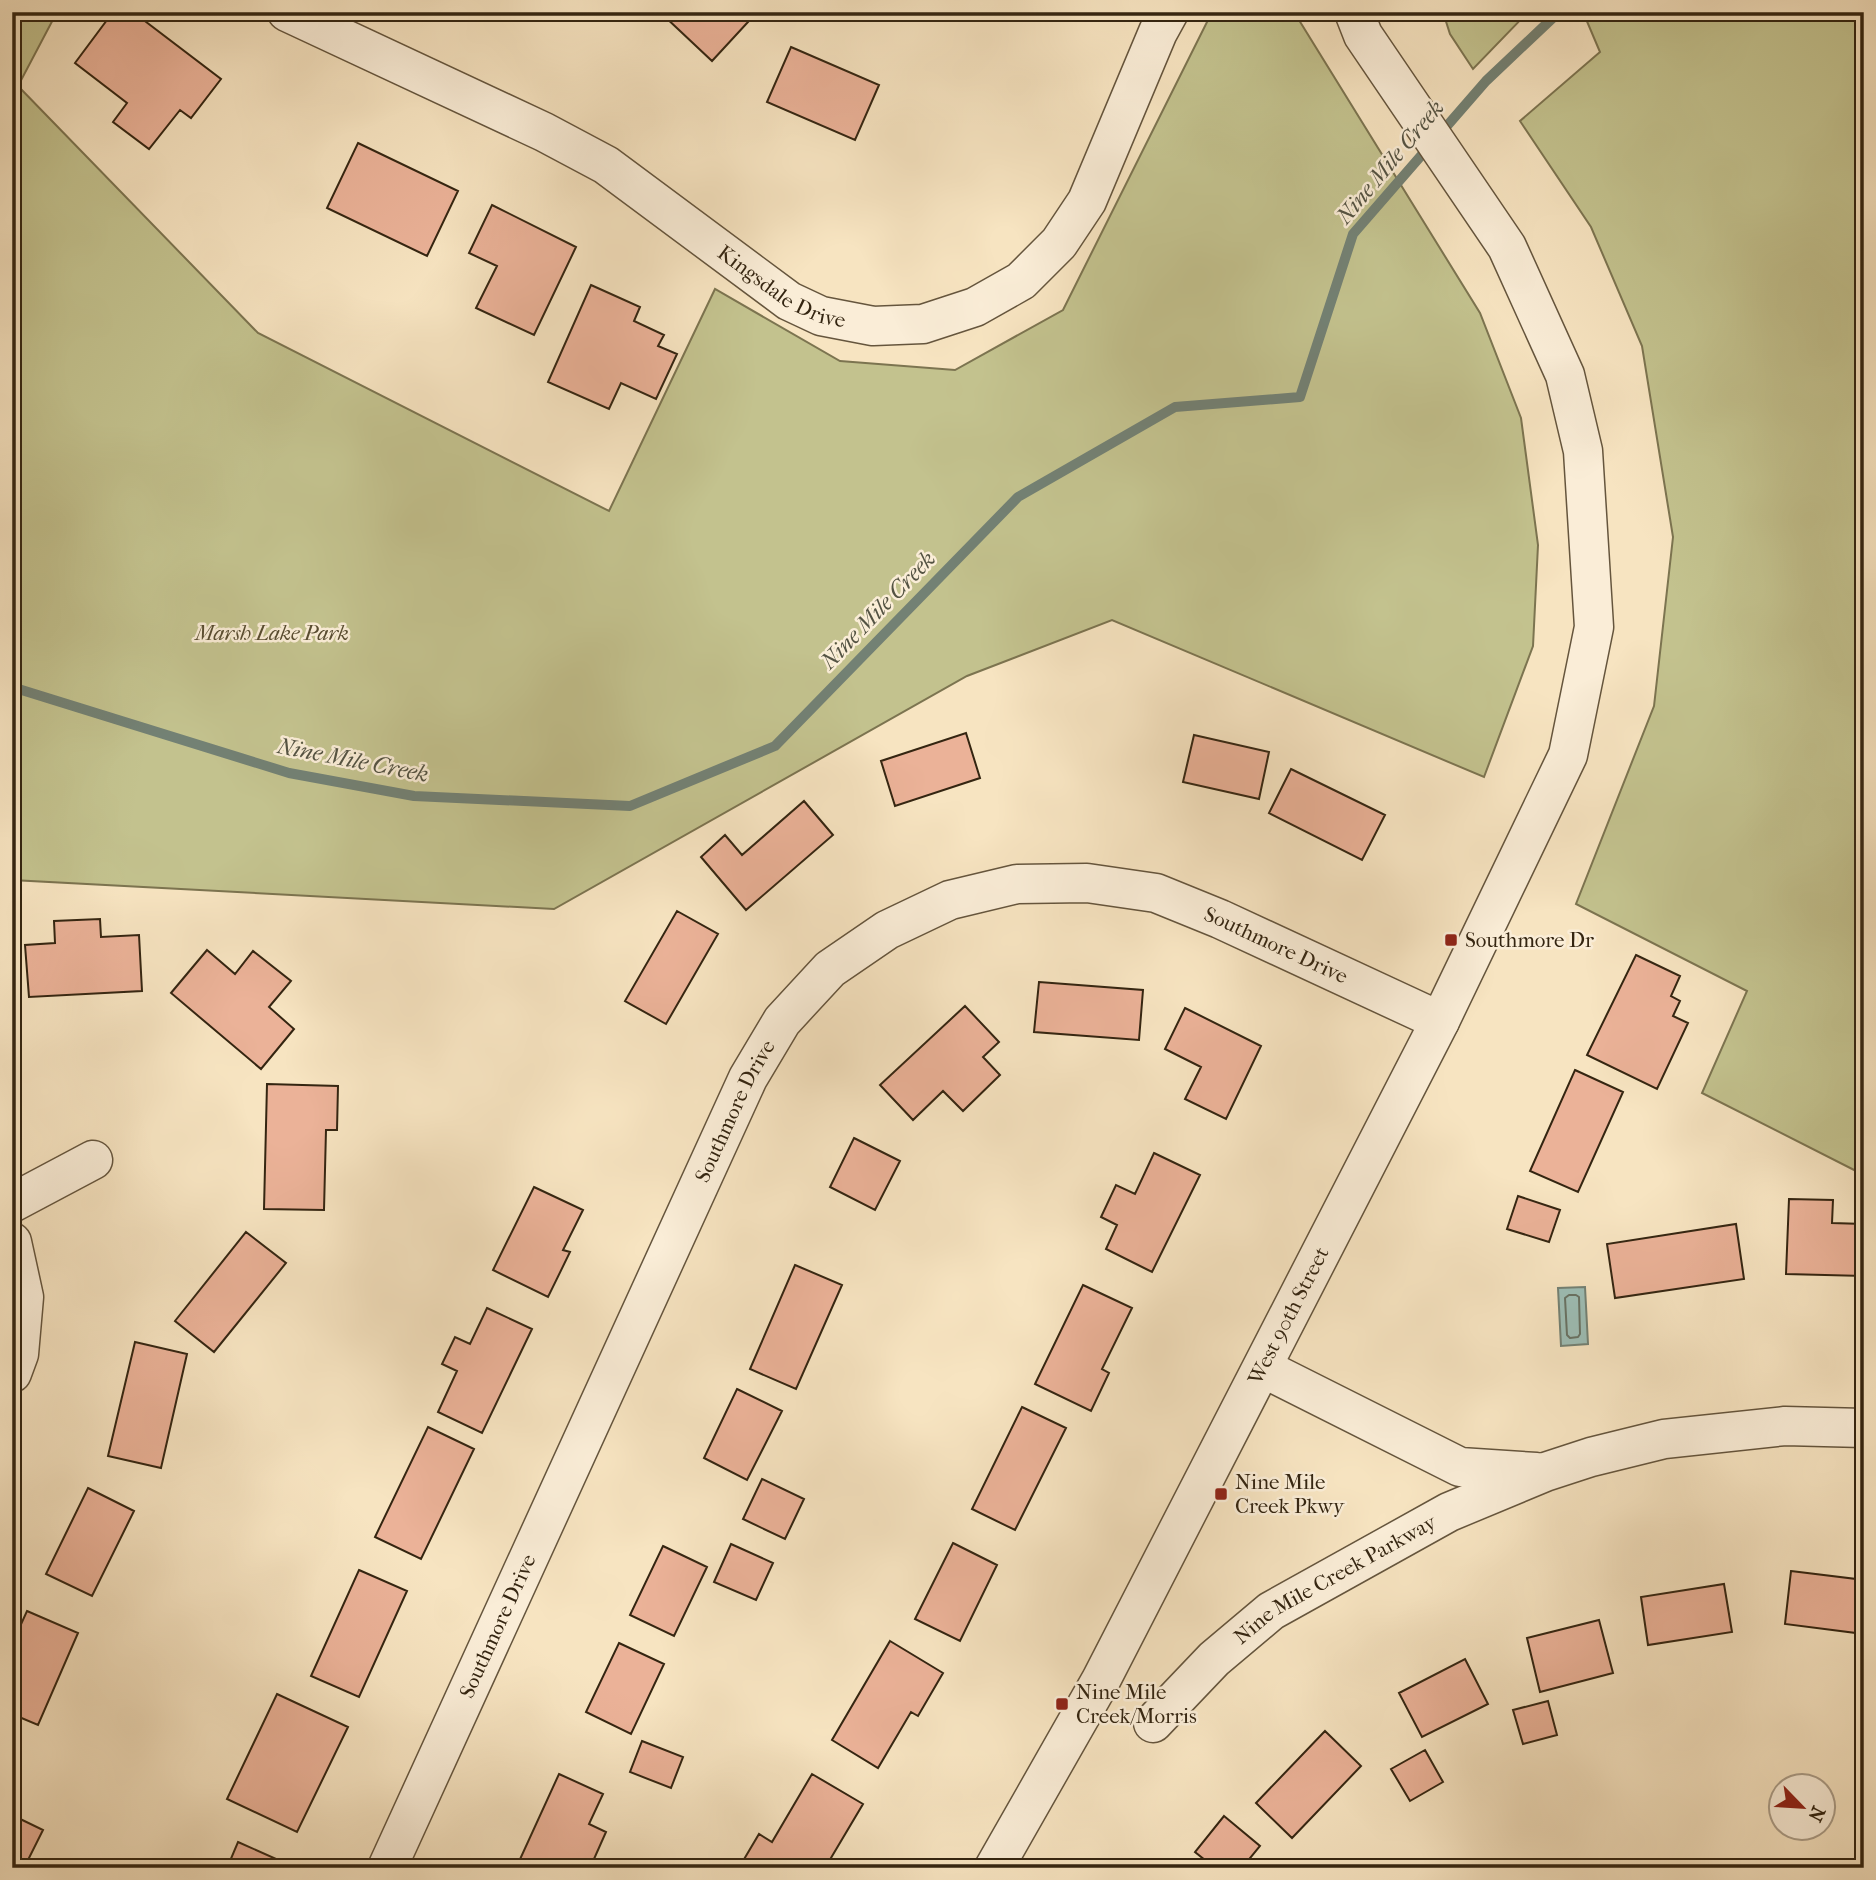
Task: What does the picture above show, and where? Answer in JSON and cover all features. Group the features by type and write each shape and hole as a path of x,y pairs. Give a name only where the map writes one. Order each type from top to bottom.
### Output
{"street":[{"name":"Kingsdale Drive","path":"287,12 544,132 606,165 789,302 821,316 873,326 923,324 975,307 1021,281 1059,243 1087,201 1158,32 1170,12"},
{"name":"West 90th Street","path":"994,1868 1101,1680 1440,1021 1568,755 1594,627 1583,451 1565,375 1507,247 1363,35 1354,12"},
{"name":"Southmore Drive","path":"387,1868 748,1078 782,1021 830,969 887,930 950,900 1017,884 1087,883 1156,892 1440,1021"},
{"path":"12,1203 93,1160"},
{"path":"12,1242 24,1297 19,1354 12,1373"},
{"name":"Nine Mile Creek Parkway","path":"1263,1368 1460,1468 1545,1472"},
{"name":"Nine Mile Creek Parkway","path":"1153,1723 1214,1659 1270,1611 1449,1512 1545,1472 1591,1457 1664,1439 1785,1426 1864,1428"}],"green space":[{"name":"Marsh Lake Park","path":"12,12 57,12 18,86 258,333 609,511 715,289 840,361 955,370 1063,310 1212,12 1294,12 1480,313 1521,418 1538,545 1533,646 1484,777 1112,620 967,676 554,909 12,880"},
{"path":"1443,12 1528,12 1473,69 1450,34"},
{"path":"1583,12 1864,12 1864,1175 1702,1093 1747,991 1576,904 1654,706 1673,537 1642,346 1591,227 1520,121 1600,52"}],"water":[{"path":"1585,1287 1588,1344 1561,1346 1558,1288"}],"building":[{"path":"113,12 133,12 221,79 191,118 180,110 149,149 113,122 127,103 75,63"},
{"path":"738,12 748,22 712,61 662,14"},
{"path":"791,47 879,85 855,140 767,102"},
{"path":"358,143 458,191 427,256 327,208"},
{"path":"492,205 576,247 534,335 476,308 497,266 469,253"},
{"path":"591,285 640,307 634,321 664,335 658,346 677,354 656,399 621,383 609,409 548,382"},
{"path":"966,733 980,778 895,806 881,761"},
{"path":"1194,735 1269,752 1259,799 1183,782"},
{"path":"1291,769 1385,815 1362,860 1269,813"},
{"path":"804,801 833,835 746,910 701,857 725,835 742,855"},
{"path":"677,911 718,934 666,1024 625,1001"},
{"path":"100,919 101,937 139,935 142,991 29,997 25,945 55,943 54,921"},
{"path":"207,950 235,974 253,951 291,981 269,1007 294,1029 261,1069 171,993"},
{"path":"1636,955 1680,976 1671,996 1680,1001 1673,1016 1688,1023 1657,1089 1587,1055"},
{"path":"1039,982 1143,990 1139,1040 1034,1032"},
{"path":"965,1006 999,1042 983,1057 1000,1075 963,1111 943,1091 913,1120 880,1085"},
{"path":"1185,1008 1261,1046 1226,1119 1185,1099 1201,1067 1165,1049"},
{"path":"1575,1070 1623,1092 1578,1192 1530,1171"},
{"path":"267,1084 338,1086 337,1130 326,1130 324,1210 264,1209"},
{"path":"854,1138 900,1161 875,1210 830,1187"},
{"path":"1154,1153 1200,1175 1152,1272 1106,1249 1117,1225 1101,1217 1116,1185 1135,1194"},
{"path":"534,1187 583,1210 563,1250 570,1252 548,1297 493,1270"},
{"path":"1518,1196 1560,1210 1549,1242 1507,1229"},
{"path":"1789,1199 1833,1200 1832,1223 1864,1224 1864,1276 1786,1274"},
{"path":"1736,1224 1744,1279 1615,1298 1607,1244"},
{"path":"246,1232 286,1263 214,1352 175,1321"},
{"path":"795,1265 842,1285 796,1389 750,1369"},
{"path":"1083,1285 1132,1308 1102,1369 1109,1373 1091,1411 1035,1384"},
{"path":"487,1308 532,1329 482,1433 438,1412 457,1371 442,1364 455,1337 470,1344"},
{"path":"135,1342 187,1354 161,1468 108,1456"},
{"path":"737,1389 782,1411 747,1480 704,1458"},
{"path":"1022,1407 1066,1428 1015,1530 972,1509"},
{"path":"428,1427 474,1449 421,1559 375,1537"},
{"path":"762,1479 804,1499 785,1539 743,1519"},
{"path":"88,1488 134,1511 92,1596 46,1574"},
{"path":"953,1543 997,1565 960,1641 915,1619"},
{"path":"731,1544 773,1563 756,1600 714,1582"},
{"path":"663,1546 707,1567 674,1636 630,1615"},
{"path":"359,1570 407,1591 359,1697 311,1676"},
{"path":"1791,1571 1864,1580 1864,1634 1785,1624"},
{"path":"1724,1584 1732,1632 1648,1645 1641,1597"},
{"path":"27,1611 78,1633 38,1725 12,1714 12,1644"},
{"path":"1599,1620 1613,1673 1540,1692 1527,1638"},
{"path":"890,1641 943,1673 918,1716 911,1712 878,1768 832,1740"},
{"path":"619,1643 664,1664 631,1734 586,1712"},
{"path":"1465,1659 1488,1704 1422,1737 1399,1693"},
{"path":"277,1694 348,1727 297,1832 227,1799"},
{"path":"1548,1701 1557,1735 1523,1744 1513,1710"},
{"path":"1325,1731 1361,1766 1292,1838 1256,1803"},
{"path":"642,1741 683,1757 671,1788 630,1772"},
{"path":"1425,1750 1443,1782 1410,1801 1391,1769"},
{"path":"559,1774 603,1794 589,1824 606,1832 590,1868 576,1865 575,1868 516,1868"},
{"path":"812,1774 863,1804 825,1868 740,1866 759,1834 772,1842"},
{"path":"12,1815 43,1830 24,1868 12,1868"},
{"path":"1224,1816 1260,1846 1242,1868 1215,1868 1195,1852"},
{"path":"238,1842 283,1862 281,1868 227,1868"}],"waterway":[{"name":"Nine Mile Creek","path":"12,687 289,773 414,796 630,806 775,746 1018,497 1175,407 1300,397 1353,234 1486,81 1559,12"}],"place":[{"name":"Southmore Dr","path":"1451,940"},
{"name":"Nine Mile Creek Pkwy","path":"1221,1494"},
{"name":"Nine Mile Creek/Morris","path":"1062,1704"}]}
